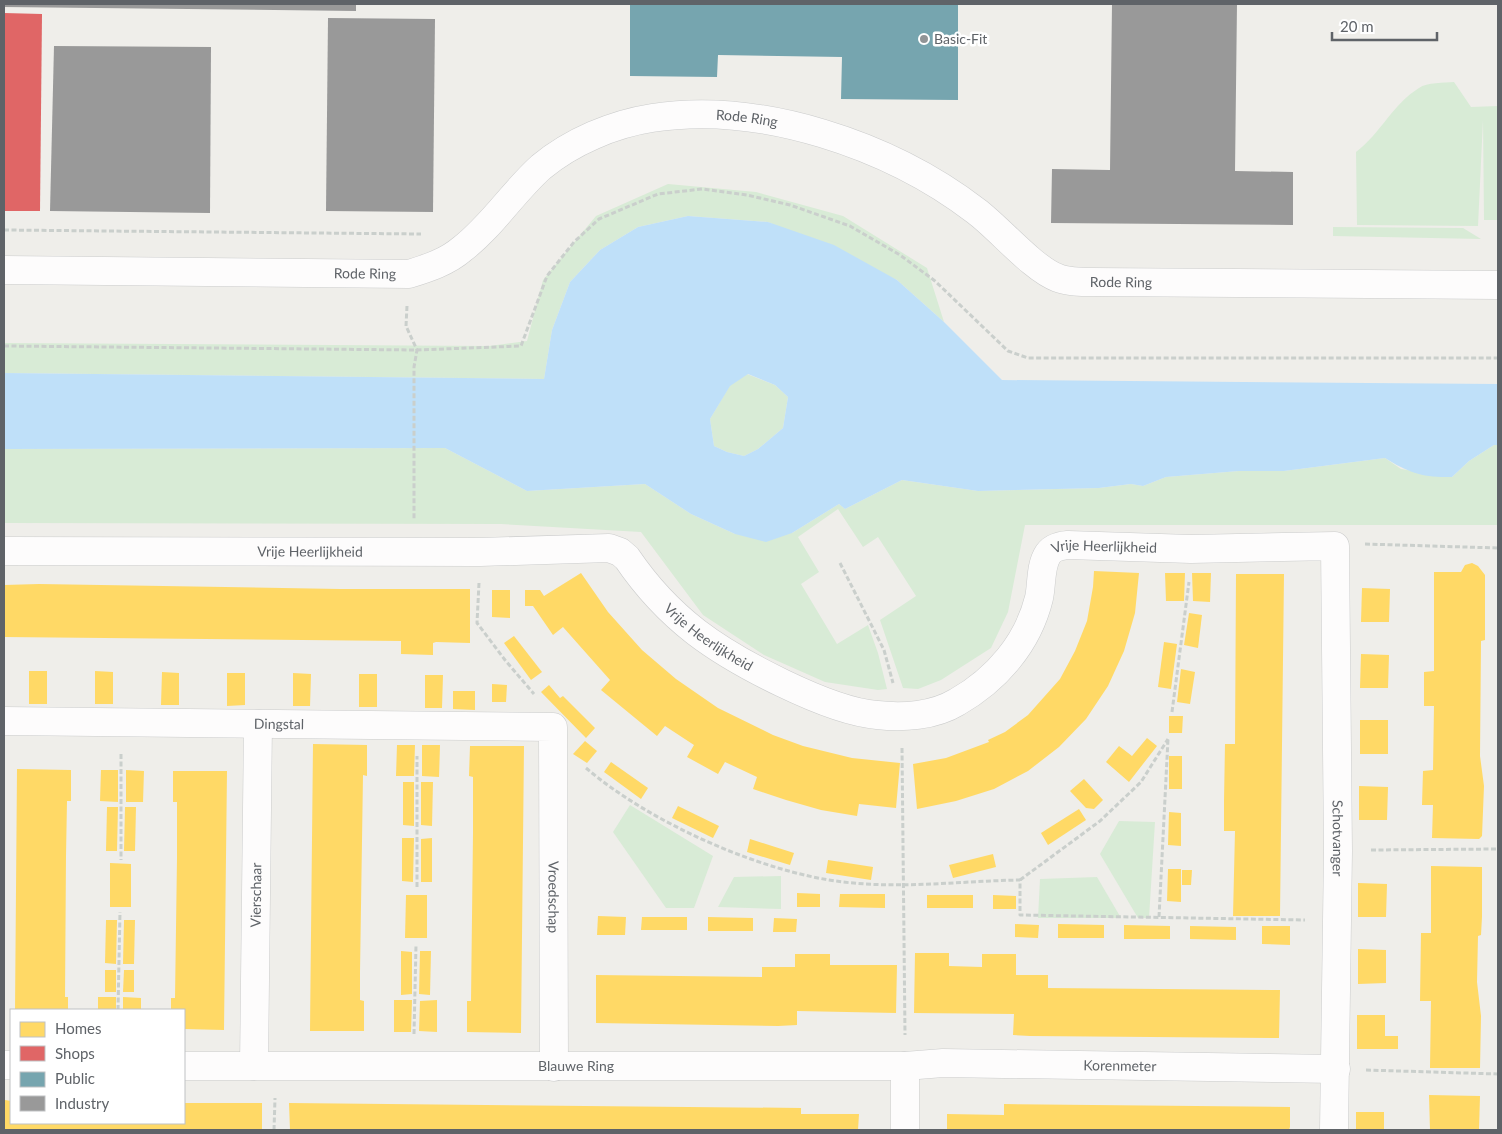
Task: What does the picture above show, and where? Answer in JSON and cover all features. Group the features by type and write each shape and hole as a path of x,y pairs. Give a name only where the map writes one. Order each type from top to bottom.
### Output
{"street":[{"name":"Rode Ring","path":"4,270 409,274 432,267 462,250 542,167 565,151 616,127 652,118 692,115 752,117 780,122 826,134 862,148 928,180 950,193 1005,234 1047,274 1060,279 1093,282 1498,285"},
{"name":"Vrije Heerlijkheid","path":"4,550 480,552 610,548 620,552 665,605 697,633 724,651 797,690 828,702 874,715 902,717 929,713 956,703 986,683 1014,653 1031,626 1039,598 1045,563 1049,554 1056,547 1068,545 1191,549 1348,545"},
{"name":"Schotvanger","path":"1334,1130 1338,850 1348,545"},
{"name":"Dingstal","path":"4,721 554,727"},
{"name":"Vierschaar","path":"254,1066 258,724"},
{"name":"Vroedschap","path":"554,727 554,1067"},
{"name":"Korenmeter","path":"905,1066 943,1063 1336,1069"},
{"name":"Blauwe Ring","path":"185,1066 905,1066"},
{"path":"905,1066 905,1130"}],"path":[{"path":"4,346 417,350 521,346 547,276 574,242 599,219 658,194 702,189 747,195 790,205 850,226 900,255 934,281 1008,351 1028,358 1498,358"},
{"path":"4,230 427,234"},
{"path":"409,274 406,326 417,350 414,367 414,551"},
{"path":"1348,545 1498,548"},
{"path":"1172,712 1189,582 1191,549"},
{"path":"480,552 477,623 504,660 535,695"},
{"path":"840,563 884,650 902,717 905,1066"},
{"path":"121,722 121,860"},
{"path":"416,887 417,726"},
{"path":"579,762 618,792 655,814 743,856 784,869 842,881 903,884 1020,880 1100,821 1141,782 1168,739 1159,918"},
{"path":"1338,850 1498,849"},
{"path":"1020,880 1020,915 1337,921"},
{"path":"118,1009 120,912"},
{"path":"414,1067 416,945"},
{"path":"1336,1069 1498,1074"}],"green space":[{"path":"1454,82 1471,107 1498,106 1498,220 1484,220 1483,120 1478,226 1357,225 1356,152 1365,145 1402,102 1419,88 1431,84"},
{"path":"668,184 756,192 843,216 927,268 944,322 897,280 768,222 688,216 638,227 600,250 570,282 552,330 544,379 4,373 4,343 489,346 527,341 543,280 596,216"},
{"path":"1333,227 1463,228 1481,239 1333,236"},
{"path":"747,374 775,385 788,397 783,428 758,449 744,456 727,452 714,446 710,419 730,385"},
{"path":"1494,445 1498,445 1498,525 1025,525 1008,612 991,648 941,680 918,689 903,688 880,620 916,596 878,537 863,547 838,509 798,537 819,572 801,584 837,644 868,625 878,653 887,689 878,690 825,682 764,655 703,615 641,532 501,524 4,523 4,449 445,448 527,491 645,484 691,514 735,534 792,533 839,504 845,509 902,480 978,491 1099,488 1131,484 1143,486 1166,477 1239,471 1284,471 1385,458 1401,469 1452,477 1469,461"},
{"path":"630,805 713,856 694,908 666,908 613,832"},
{"path":"1119,821 1155,822 1149,918 1138,918 1100,854"},
{"path":"781,876 781,909 718,907 734,877"},
{"path":"1097,877 1121,918 1038,918 1040,879"}],"water":[{"path":"688,216 768,222 834,245 897,280 944,322 1002,380 1498,384 1498,445 1494,445 1469,461 1452,477 1433,477 1417,473 1385,458 1284,471 1239,471 1166,477 1143,486 1131,484 1099,488 978,491 902,480 845,509 839,504 792,533 766,542 735,534 691,514 645,484 527,491 445,448 4,449 4,373 544,379 552,330 570,282 600,250 638,227","holes":["748,374 775,385 788,397 783,428 758,449 744,456 727,452 714,446 710,419 730,386"]}],"building: Homes":[{"path":"1472,563 1478,566 1485,575 1485,640 1481,641 1480,756 1484,786 1482,836 1479,839 1432,838 1433,805 1422,805 1423,771 1433,770 1434,706 1424,706 1424,672 1434,671 1434,572 1461,572 1465,565"},
{"path":"1094,571 1139,573 1135,613 1124,651 1108,686 1086,719 1059,747 1028,771 994,789 956,801 917,809 913,764 946,758 989,742 988,740 1005,732 1028,715 1060,679 1075,651 1087,621"},
{"path":"581,573 608,612 642,650 676,679 718,708 773,735 803,746 852,758 900,763 896,808 859,804 857,816 821,810 786,800 753,789 757,777 725,762 718,774 687,757 694,745 665,726 657,736 601,690 610,680 563,627 553,635 533,606 525,606 525,590 540,590 544,596"},
{"path":"1165,573 1185,573 1184,601 1166,601"},
{"path":"1192,573 1211,573 1210,602 1193,601"},
{"path":"1236,574 1284,574 1280,916 1233,916 1235,831 1224,831 1224,801 1225,744 1235,744"},
{"path":"4,585 340,589 470,589 470,643 436,642 433,643 433,655 401,654 401,641 4,637"},
{"path":"1362,588 1390,589 1389,622 1361,622"},
{"path":"492,590 510,590 510,618 492,617"},
{"path":"1189,613 1202,615 1198,648 1184,645"},
{"path":"514,636 542,672 531,680 504,643"},
{"path":"1164,642 1177,644 1171,689 1158,687"},
{"path":"1361,654 1389,655 1388,688 1360,688"},
{"path":"1181,669 1195,672 1190,704 1177,702"},
{"path":"29,671 47,671 47,704 29,704"},
{"path":"95,671 113,672 113,704 95,704"},
{"path":"162,672 179,673 179,705 161,705"},
{"path":"227,673 245,673 245,705 227,706"},
{"path":"293,673 311,674 310,706 293,706"},
{"path":"359,674 377,674 377,707 359,707"},
{"path":"425,675 443,675 442,708 425,708"},
{"path":"492,684 507,685 506,702 492,702"},
{"path":"549,685 560,698 563,696 595,728 586,738 541,692"},
{"path":"453,691 475,691 475,710 453,709"},
{"path":"1169,716 1183,716 1182,733 1169,733"},
{"path":"1360,720 1388,720 1388,754 1360,754"},
{"path":"1147,738 1157,746 1129,782 1106,762 1119,746 1132,756"},
{"path":"585,741 597,751 587,763 573,754"},
{"path":"313,744 367,745 367,776 363,775 360,972 360,1000 364,1001 364,1031 310,1031"},
{"path":"397,745 415,745 414,776 396,776"},
{"path":"422,745 440,745 439,777 422,776"},
{"path":"470,746 524,746 521,1033 467,1032 467,1001 471,1001 473,833 473,777 469,776"},
{"path":"1169,756 1182,756 1182,789 1169,789"},
{"path":"611,762 648,788 641,799 604,772"},
{"path":"17,769 71,770 71,801 67,801 66,856 65,997 68,997 68,1009 15,1009"},
{"path":"101,770 118,770 118,802 100,801"},
{"path":"126,770 144,771 143,802 126,802"},
{"path":"173,771 227,771 224,1030 185,1029 185,1009 171,1009 171,998 175,998 177,858 177,802 173,802"},
{"path":"1084,779 1103,800 1094,809 1086,808 1070,791"},
{"path":"403,782 414,782 414,826 403,825"},
{"path":"421,782 433,782 432,826 421,825"},
{"path":"1359,786 1388,787 1387,820 1359,820"},
{"path":"678,806 719,826 713,838 672,818"},
{"path":"107,807 118,807 117,851 106,851"},
{"path":"125,807 136,807 135,851 124,851"},
{"path":"1079,809 1086,820 1048,845 1041,833"},
{"path":"1169,812 1181,813 1181,846 1168,845"},
{"path":"402,838 414,838 413,882 402,881"},
{"path":"432,838 432,882 421,882 421,839"},
{"path":"750,839 794,853 790,865 747,852"},
{"path":"993,854 996,867 953,878 949,865"},
{"path":"828,860 873,867 871,880 826,873"},
{"path":"110,863 131,864 131,907 110,907"},
{"path":"1431,866 1482,867 1482,917 1481,935 1478,936 1477,982 1481,1016 1480,1068 1430,1068 1431,1001 1420,1001 1421,933 1431,933"},
{"path":"1168,869 1181,869 1181,902 1167,901"},
{"path":"1182,870 1192,870 1191,885 1182,885"},
{"path":"1358,883 1387,884 1386,917 1358,917"},
{"path":"797,893 820,894 820,907 797,907"},
{"path":"840,894 885,894 885,908 839,907"},
{"path":"406,895 427,895 427,938 405,938"},
{"path":"927,895 973,895 973,908 927,908"},
{"path":"993,895 1016,896 1016,909 993,909"},
{"path":"598,916 626,917 625,935 597,935"},
{"path":"642,917 687,917 687,930 641,930"},
{"path":"708,917 753,918 753,931 708,931"},
{"path":"774,918 797,919 796,932 773,932"},
{"path":"106,920 117,920 116,964 105,963"},
{"path":"124,920 135,920 134,964 123,964"},
{"path":"1015,924 1039,925 1038,938 1015,937"},
{"path":"1058,924 1104,925 1104,938 1058,938"},
{"path":"1124,925 1170,926 1170,939 1124,939"},
{"path":"1190,926 1236,927 1236,940 1190,939"},
{"path":"1262,926 1290,926 1290,945 1262,944"},
{"path":"1358,949 1386,950 1386,983 1358,984"},
{"path":"401,951 412,952 412,994 401,995"},
{"path":"420,951 431,951 430,995 419,994"},
{"path":"915,953 949,953 949,966 982,967 982,954 1016,954 1016,975 1048,975 1048,988 1280,990 1279,1038 1013,1035 1014,1014 914,1013"},
{"path":"795,954 830,954 830,965 897,965 896,1013 797,1011 797,1025 778,1026 596,1023 596,975 762,977 762,967 795,967"},
{"path":"105,970 116,970 116,992 105,992"},
{"path":"124,970 134,970 134,992 123,992"},
{"path":"98,997 116,997 116,1009 98,1009"},
{"path":"123,997 141,998 141,1009 123,1009"},
{"path":"394,1000 412,1000 411,1032 394,1032"},
{"path":"437,1000 437,1032 419,1031 420,1001"},
{"path":"1357,1015 1385,1015 1385,1036 1398,1036 1398,1049 1357,1049"},
{"path":"1429,1095 1480,1096 1479,1130 1430,1130"},
{"path":"5,1100 10,1101 10,1124 185,1124 185,1103 262,1103 262,1130 4,1130"},
{"path":"289,1103 801,1108 801,1114 859,1114 858,1130 290,1130"},
{"path":"1004,1104 1290,1107 1290,1127 1289,1130 947,1130 947,1114 1004,1115"},
{"path":"1356,1112 1384,1112 1384,1130 1356,1130"}],"building: Shops":[{"path":"4,13 42,14 40,211 4,211"}],"building: Public":[{"path":"630,4 958,4 958,100 841,99 842,57 718,55 717,77 630,76"}],"building: Industry":[{"path":"4,4 356,4 356,11 4,7"},
{"path":"1112,4 1237,4 1235,171 1293,172 1293,225 1051,223 1052,169 1110,170"},
{"path":"328,18 435,19 433,212 326,211"},
{"path":"54,46 211,47 210,213 50,211"}],"place":[{"name":"Basic-Fit","path":"924,39"}]}
